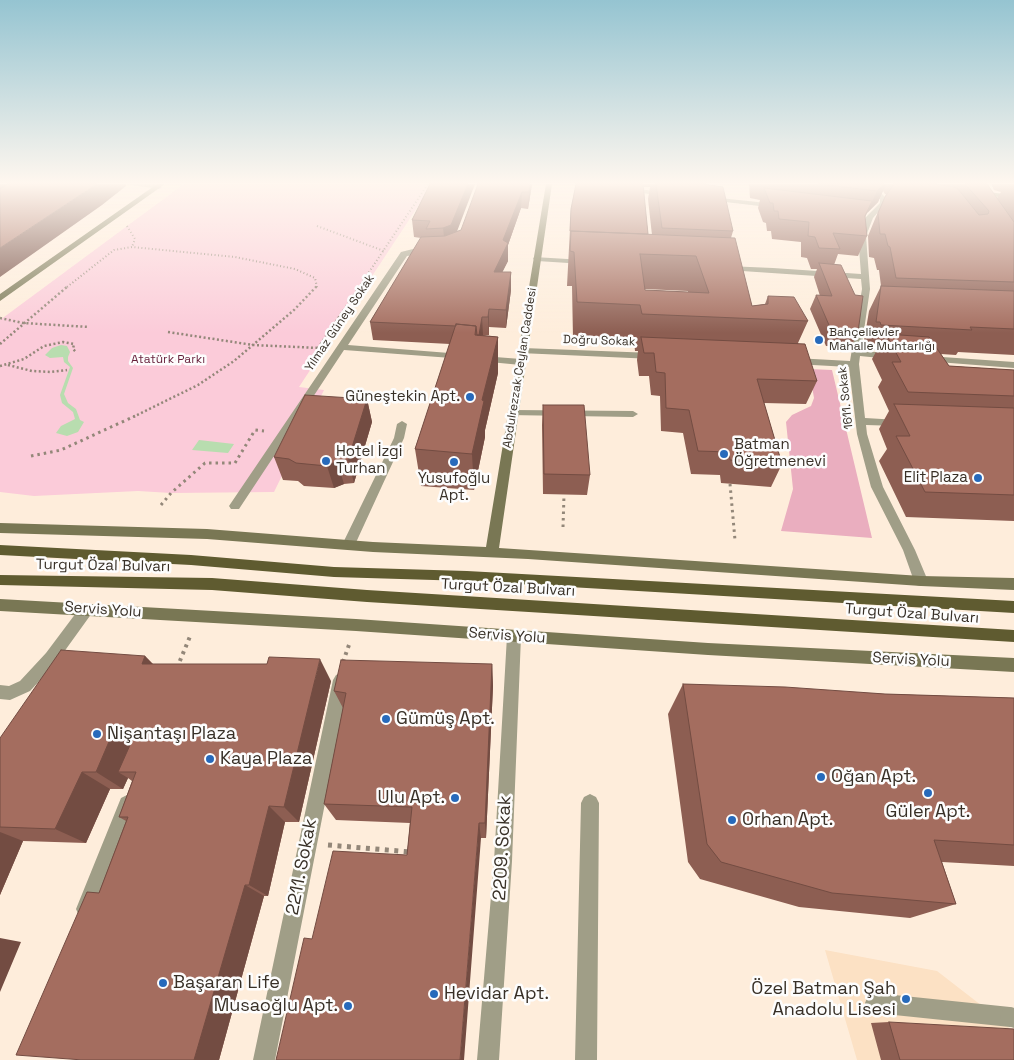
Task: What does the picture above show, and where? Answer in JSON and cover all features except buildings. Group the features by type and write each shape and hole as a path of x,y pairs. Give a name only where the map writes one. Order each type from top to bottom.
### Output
{"main road":[{"name":"Turgut Özal Bulvarı","path":"0,550 191,560 334,572 466,576 1014,606"},
{"name":"Turgut Özal Bulvarı","path":"0,580 212,584 377,597 1014,636"}],"street":[{"path":"0,298 92,233"},
{"name":"Abdulrezzak Ceylan Caddesi","path":"492,552 512,413 541,233"},
{"name":"1611. Sokak","path":"863,233 868,305 855,353 854,364 862,434 876,487 909,550 921,581"},
{"path":"404,254 413,251 441,250"},
{"name":"Yılmaz Güney Sokak","path":"235,506 404,254"},
{"path":"537,259 593,262"},
{"path":"717,268 865,277"},
{"path":"340,347 521,362"},
{"name":"Doğru Sokak","path":"523,351 659,356"},
{"path":"855,353 903,357"},
{"path":"922,358 1014,365"},
{"path":"786,361 854,364"},
{"path":"512,413 634,414"},
{"path":"860,421 908,423"},
{"path":"348,545 399,438 402,424"},
{"path":"0,528 208,534 348,545 492,552 921,581 1014,584"},
{"name":"Servis Yolu","path":"0,605 1014,666"},
{"path":"0,692 10,693 25,686 51,658 87,609"},
{"name":"2209. Sokak","path":"488,1060 502,861 514,636"},
{"path":"32,699 51,658"},
{"name":"2211. Sokak","path":"264,1060 342,675"},
{"path":"78,930 133,790"},
{"path":"586,1060 590,803"},
{"path":"875,1003 1012,1018"}],"path":[{"path":"132,233 135,238 132,247"},
{"path":"337,233 384,250 404,254"},
{"path":"318,348 395,233"},
{"path":"0,344 93,265 114,250 132,247 235,257 295,269 315,278 317,287 294,310 234,361 205,380 162,404 61,450 31,456"},
{"path":"0,318 23,323 89,327"},
{"path":"168,332 253,345 318,348 340,347"},
{"path":"0,366 24,359 44,346 63,342 74,344 73,349 76,352"},
{"path":"7,364 32,371 51,372 67,370"},
{"path":"161,505 171,493 205,463 236,463 255,430 283,433"},
{"path":"730,484 735,540"},
{"path":"563,527 564,494"},
{"path":"174,676 199,617"},
{"path":"342,675 343,660 356,625"},
{"path":"307,843 414,853"}],"shaded area":[{"path":"61,345 67,346 70,352 68,361 73,368 64,394 68,403 76,409 80,420 84,422 78,432 67,436 56,433 61,426 75,419 73,412 62,403 60,395 70,367 64,362 63,357 50,358 45,355 52,348"},
{"path":"809,369 832,370 872,538 781,531 793,489 786,422 792,415 811,406 814,398"},
{"path":"199,440 234,444 228,453 192,450"},
{"name":"Özel Batman Şah Anadolu Lisesi","path":"825,950 937,971 1008,1026 1014,1042 1014,1060 857,1060"}],"green space":[{"name":"Atatürk Parkı","path":"117,233 400,233 299,387 324,390 274,492 171,493 138,491 34,496 0,492 0,320"}],"place":[{"name":"Bahçelievler Mahalle Muhtarlığı","path":"819,340"},
{"name":"Güneştekin Apt.","path":"470,397"},
{"name":"Batman Öğretmenevi","path":"724,454"},
{"name":"Hotel İzgi Turhan","path":"326,461"},
{"name":"Yusufoğlu Apt.","path":"454,462"},
{"name":"Elit Plaza","path":"978,478"},
{"name":"Gümüş Apt.","path":"386,719"},
{"name":"Nişantaşı Plaza","path":"97,734"},
{"name":"Kaya Plaza","path":"210,759"},
{"name":"Oğan Apt.","path":"821,777"},
{"name":"Güler Apt.","path":"928,793"},
{"name":"Ulu Apt.","path":"455,798"},
{"name":"Orhan Apt.","path":"732,820"},
{"name":"Başaran Life","path":"163,983"},
{"name":"Hevidar Apt.","path":"434,994"},
{"name":"Özel Batman Şah Anadolu Lisesi","path":"906,999"},
{"name":"Musaoğlu Apt.","path":"348,1006"}]}
